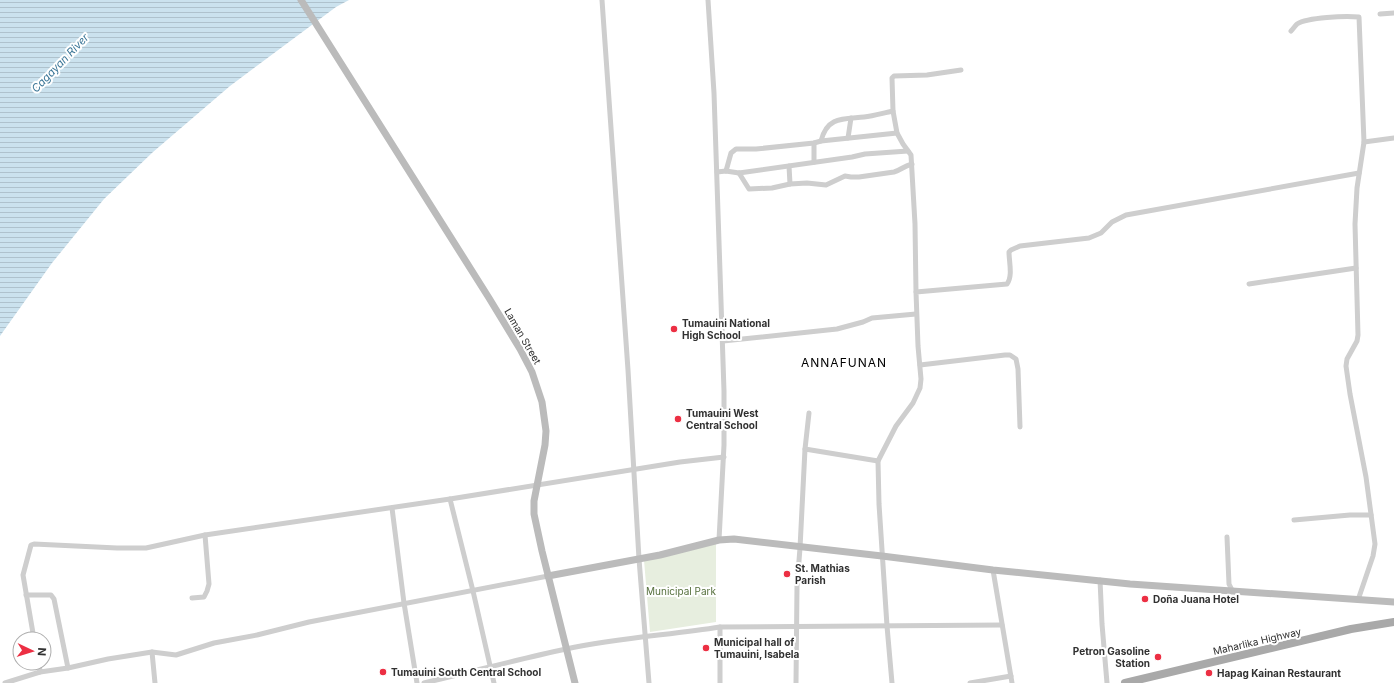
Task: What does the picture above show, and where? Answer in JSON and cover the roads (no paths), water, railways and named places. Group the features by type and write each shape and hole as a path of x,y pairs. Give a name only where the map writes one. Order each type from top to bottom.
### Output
{"main road":[{"name":"Maharlika Highway","path":"1125,683 1350,629 1394,622"}],"street":[{"name":"Laman Street","path":"301,0 489,298 529,366 538,388 545,417 545,445 534,501 534,514 575,683"},
{"path":"602,0 639,559 649,683"},
{"path":"708,0 714,93 725,421 719,540"},
{"path":"1380,14 1394,13"},
{"path":"1291,31 1296,25 1305,20 1359,16 1364,142 1359,173 1355,224 1358,335 1357,341 1349,355 1346,366 1366,477 1374,544 1373,556 1358,600"},
{"path":"892,683 882,556 878,461 896,426 913,403 920,388 921,379 916,314 916,231 912,164 911,155 897,133 893,111 891,82 894,76 927,75 961,70"},
{"path":"821,141 827,127 838,120 871,116 893,111"},
{"path":"848,138 851,118"},
{"path":"726,171 731,153 736,148 756,150 897,133"},
{"path":"1364,142 1394,138"},
{"path":"814,143 814,162"},
{"path":"717,172 726,171 739,173 865,154 908,151"},
{"path":"739,173 749,189 772,188 790,184 807,183 826,185 845,176 858,177 894,172 902,167 912,164"},
{"path":"789,166 790,184"},
{"path":"916,292 1007,284 1010,281 1009,252 1011,250 1020,246 1089,238 1100,233 1112,222 1126,215 1359,173"},
{"path":"1249,284 1356,268"},
{"path":"723,341 837,329 872,318 916,314"},
{"path":"920,365 1005,355 1013,357 1016,359 1018,369 1020,427"},
{"path":"796,683 797,586 809,413"},
{"path":"806,449 878,461"},
{"path":"33,631 23,575 31,545 34,544 141,548 169,544 204,535 537,486 680,462 724,457"},
{"path":"450,499 474,591 494,683"},
{"path":"392,508 404,603 417,683"},
{"path":"1294,520 1371,515"},
{"path":"192,598 204,597 208,588 204,535"},
{"path":"1227,537 1229,584 1232,590"},
{"path":"5,683 40,672 68,668 108,659 152,652 176,655 214,643 257,635 308,622 639,559 719,540 745,540 800,548 1130,584 1394,602"},
{"path":"993,570 1012,683"},
{"path":"1100,580 1107,683"},
{"path":"26,595 51,595 54,599 68,668"},
{"path":"424,683 567,649 646,636 720,627 1002,625"},
{"path":"720,627 720,683"},
{"path":"152,652 155,683"},
{"path":"970,683 1011,676"}],"water":[{"name":"Cagayan River","path":"0,0 349,0 336,7 230,86 153,152 104,199 52,263 0,336"}],"place":[{"name":"Tumauini National High School","path":"674,329"},
{"name":"Tumauini West Central School","path":"678,419"},
{"name":"St. Mathias Parish","path":"787,574"},
{"name":"Doña Juana Hotel","path":"1145,599"},
{"name":"Municipal hall of Tumauini, Isabela","path":"706,648"},
{"name":"Petron Gasoline Station","path":"1158,657"},
{"name":"Tumauini South Central School","path":"383,672"},
{"name":"Hapag Kainan Restaurant","path":"1209,673"}],"district":[{"name":"ANNAFUNAN","path":"844,363"}],"park label":[{"name":"Municipal Park","path":"681,591"}]}
